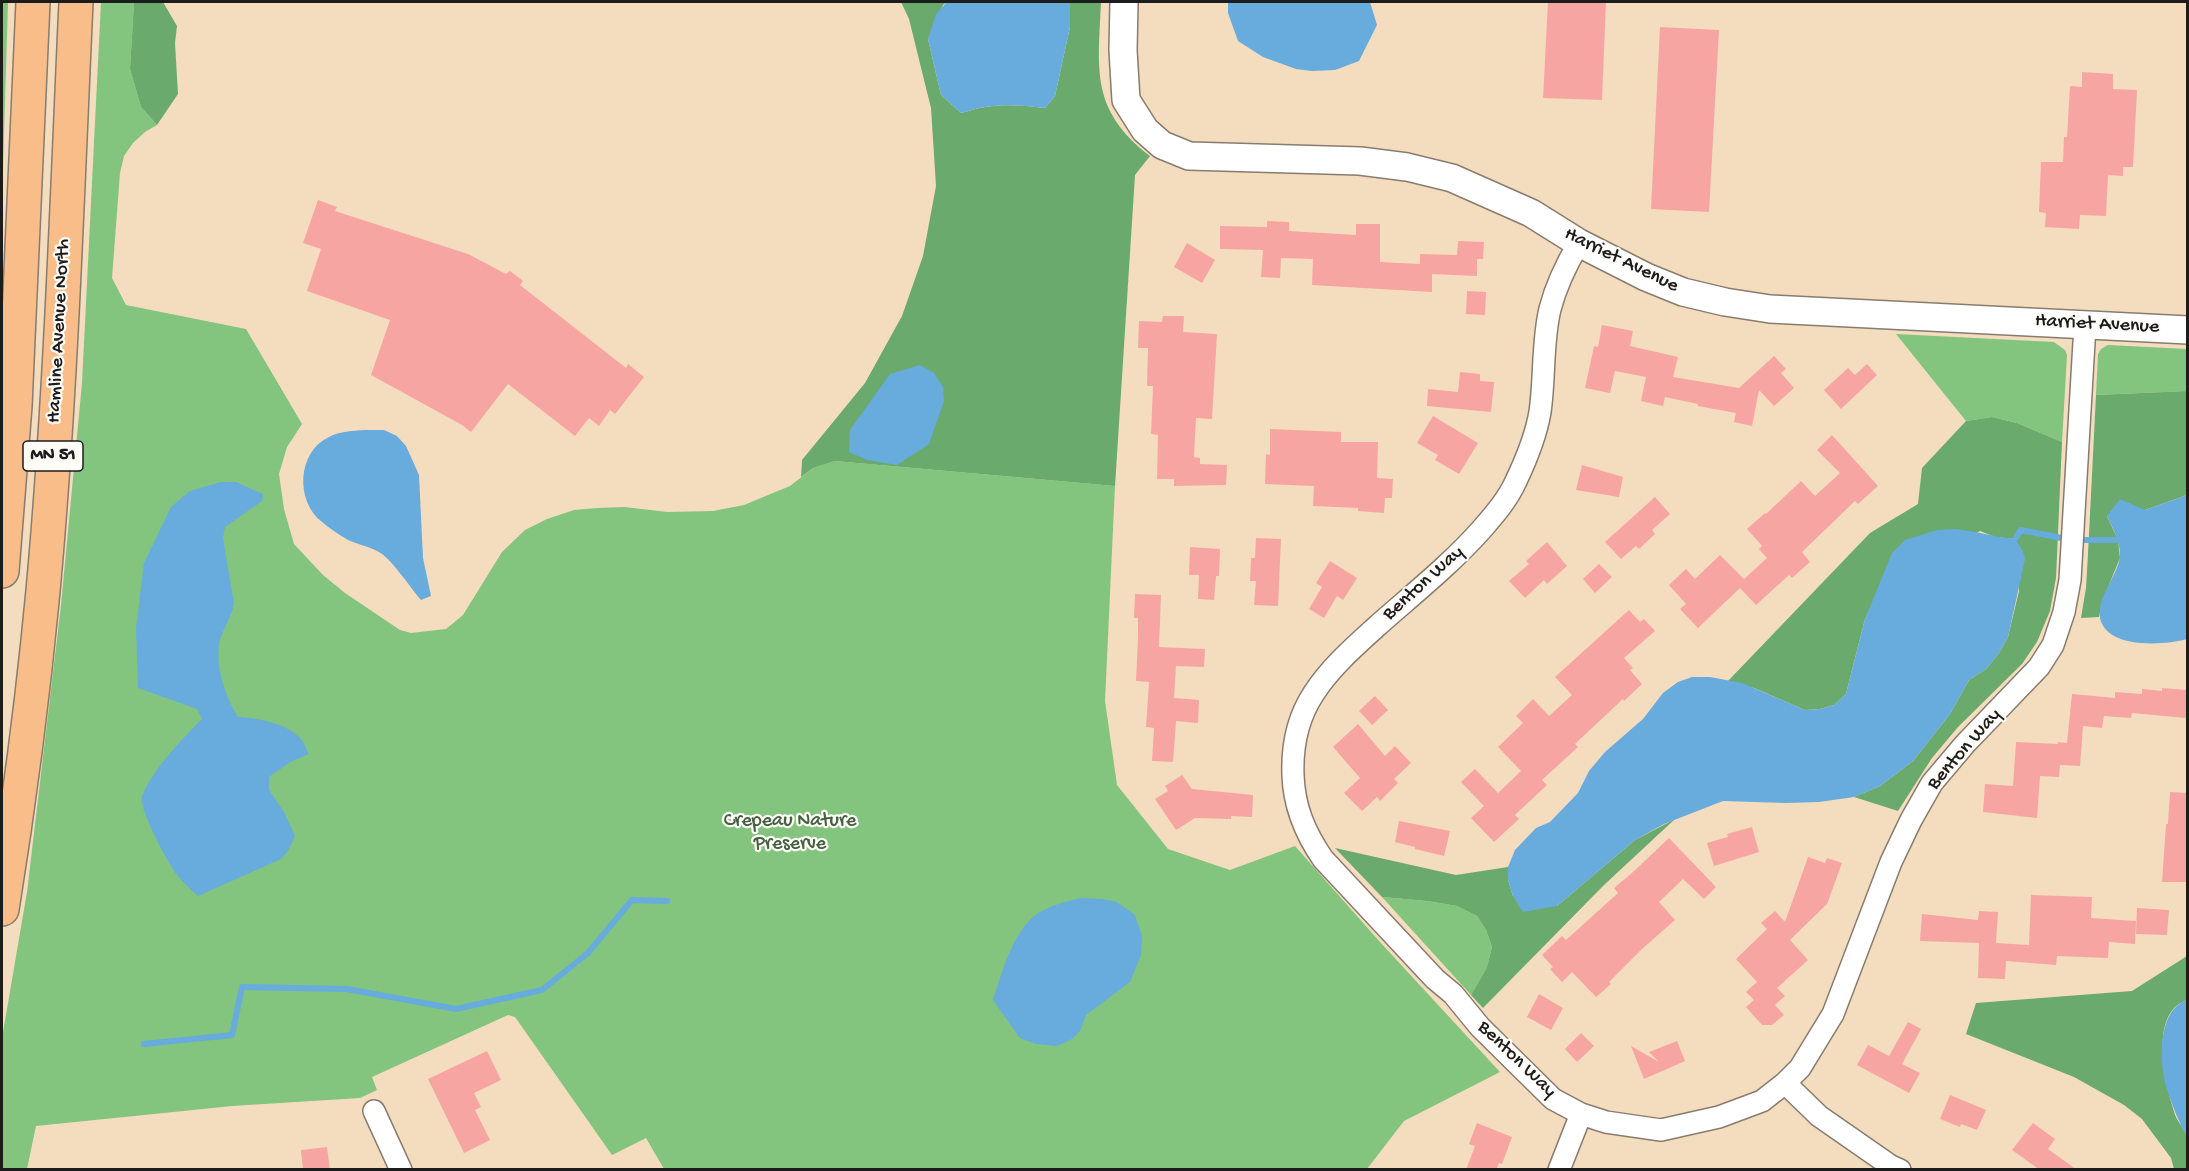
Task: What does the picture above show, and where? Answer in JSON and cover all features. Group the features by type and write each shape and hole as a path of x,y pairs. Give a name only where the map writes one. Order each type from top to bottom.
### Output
{"highway":[{"name":"Hamline Avenue North","path":"2,571 15,406 33,2"},
{"name":"Hamline Avenue North","path":"2,909 43,594 51,498 76,2"}],"street":[{"name":"Harriet Avenue","path":"1124,2 1123,50 1126,100 1146,130 1162,145 1189,156 1360,161 1407,167 1452,178 1531,213 1579,243 1646,277 1683,292 1725,302 1770,309 2187,330"},
{"name":"Benton Way","path":"1579,243 1559,281 1550,309 1539,415 1529,451 1515,483 1499,509 1461,552 1363,639 1338,663 1314,693 1302,715 1295,740 1293,791 1299,815 1309,839 1323,859 1435,979 1453,994 1480,1027 1553,1098 1581,1114 1606,1122 1661,1130 1719,1117 1761,1101 1800,1068 1833,1014 1891,862 1932,783 1965,744 2039,667 2053,645 2064,612 2070,580 2085,325"},
{"path":"1785,1083 1819,1116 1900,1170"},
{"path":"374,1111 401,1170"},
{"path":"1559,1170 1581,1114"}],"green space":[{"path":"2,2 8,2 2,201"},
{"name":"Crepeau Nature Preserve","path":"101,2 134,2 130,69 141,107 157,125 133,143 124,156 120,173 112,278 126,305 246,329 302,424 287,447 279,474 284,509 294,544 323,575 345,593 400,630 411,633 446,629 463,615 502,552 525,530 547,519 574,510 597,508 625,507 667,512 713,511 744,505 790,486 813,468 835,461 1115,486 1105,701 1117,785 1168,849 1230,870 1295,846 1500,1072 1404,1121 1367,1169 664,1169 646,1138 612,1155 515,1017 508,1015 372,1077 377,1090 360,1098 232,1106 36,1126 27,1169 2,1170 2,1038 27,892 61,605 82,383"},
{"path":"134,2 163,2 177,26 175,43 178,94 157,125 141,107 130,69"},
{"path":"901,2 947,2 943,5 928,39 941,95 961,113 982,107 1003,105 1045,108 1055,96 1070,27 1070,2 1101,2 1099,68 1107,105 1131,139 1150,156 1135,175 1115,486 835,461 813,468 801,477 802,460 865,383 902,316 923,256 936,186 931,108 909,19"},
{"path":"1896,334 2054,342 2065,350 2067,355 2062,442 2017,423 1992,417 1966,421"},
{"path":"2108,345 2187,349 2187,391 2096,395 2098,354"},
{"path":"2187,391 2187,495 2145,510 2107,516 2118,540 2120,558 2102,602 2099,617 2081,618 2086,588 2096,395"},
{"path":"1992,417 2017,423 2062,442 2056,578 2050,611 2037,642 2022,664 1958,727 1932,758 1898,811 1854,797 1880,786 1913,761 1950,714 1969,680 1986,669 1999,653 2008,637 2019,591 2015,539 1995,537 1980,531 1879,589 1865,619 1846,694 1834,705 1805,710 1754,688 1728,681 1870,533 1918,504 1922,468 1966,421"},
{"path":"1675,819 1604,885 1483,1008 1471,995 1487,967 1492,947 1486,930 1477,916 1457,906 1382,897 1335,848 1456,875 1508,867 1508,880 1513,896 1557,906 1635,840"},
{"path":"1382,897 1457,906 1477,916 1486,930 1492,947 1487,967 1471,995"},
{"path":"2187,956 2187,1000 2175,1008 2167,1020 2163,1035 2163,1052 2172,1104 2187,1137 2187,1169 2174,1169 2171,1158 2142,1119 2124,1105 2074,1077 1966,1034 1976,1003 2132,991"}],"water":[{"path":"947,2 1070,2 1070,27 1055,96 1045,108 1002,105 982,107 961,113 941,95 928,39 936,14"},
{"path":"1228,2 1370,2 1377,25 1359,61 1335,70 1296,69 1263,57 1238,41 1228,13"},
{"path":"920,365 934,373 943,387 944,401 929,444 897,465 867,460 849,452 850,430 890,374"},
{"path":"365,430 384,430 397,436 406,446 419,475 423,558 431,596 421,600 387,558 374,550 348,540 331,529 313,513 307,502 303,477 311,454 318,444 333,435"},
{"path":"221,482 236,482 263,494 262,501 225,527 223,538 234,603 219,646 219,667 225,689 238,717 262,720 286,728 301,739 309,754 290,762 269,777 269,790 284,812 295,836 288,851 281,859 198,896 178,876 168,861 149,824 142,796 161,765 202,719 197,709 138,688 136,628 144,563 171,507 190,491"},
{"path":"2187,495 2187,639 2175,642 2144,643 2116,637 2105,629 2100,618 2101,603 2118,566 2120,555 2117,540 2107,516 2120,499 2145,510"},
{"path":"1955,529 2015,539 2025,559 2008,637 1986,669 1969,680 1950,714 1913,761 1880,786 1854,797 1819,802 1723,801 1664,824 1635,840 1557,906 1523,912 1513,896 1508,880 1508,867 1515,850 1536,828 1550,822 1578,793 1589,771 1605,752 1643,719 1663,693 1678,682 1692,677 1710,677 1742,683 1805,710 1834,705 1846,694 1865,619 1892,553 1905,540 1937,530"},
{"path":"1081,898 1117,902 1135,915 1142,936 1141,955 1130,982 1086,1015 1080,1031 1072,1039 1057,1046 1036,1044 1020,1038 993,1000 1008,956 1025,925 1044,910"},
{"path":"2187,1000 2187,1137 2167,1089 2162,1052 2165,1026 2170,1015 2177,1006"}],"building":[{"path":"1548,2 1606,2 1602,100 1543,98"},
{"path":"1660,27 1719,30 1709,212 1651,209"},
{"path":"2082,72 2113,74 2113,89 2137,90 2133,167 2123,167 2123,176 2108,175 2106,216 2080,215 2079,229 2045,227 2046,213 2039,212 2041,162 2063,162 2070,86 2082,87"},
{"path":"318,200 337,207 335,211 468,254 506,274 510,271 523,281 520,285 626,368 628,364 644,377 615,414 610,410 599,426 589,418 575,436 508,384 471,432 371,375 390,320 307,291 321,249 303,243"},
{"path":"1267,221 1289,222 1289,231 1356,235 1356,224 1380,224 1380,262 1420,264 1420,254 1457,255 1458,241 1484,242 1483,259 1477,259 1477,276 1432,274 1432,292 1312,285 1313,259 1281,258 1280,278 1261,277 1263,250 1220,249 1220,226 1267,227"},
{"path":"1187,243 1215,260 1202,283 1174,267"},
{"path":"1467,291 1486,292 1485,315 1466,314"},
{"path":"1163,316 1184,316 1183,332 1217,334 1212,419 1196,418 1194,457 1200,458 1200,464 1227,465 1226,485 1174,486 1174,479 1157,479 1158,435 1151,434 1153,386 1147,386 1148,348 1138,348 1139,321 1162,322"},
{"path":"1602,325 1633,331 1630,346 1678,357 1673,377 1739,388 1774,356 1786,369 1781,373 1794,388 1774,406 1759,390 1752,426 1734,422 1736,413 1698,406 1698,404 1665,397 1663,406 1641,401 1646,377 1615,371 1610,393 1585,388 1594,346 1598,347"},
{"path":"1867,364 1877,375 1841,409 1824,390 1848,368 1855,375"},
{"path":"1460,372 1480,374 1480,381 1494,382 1491,412 1427,406 1428,389 1458,392"},
{"path":"1433,416 1478,443 1459,474 1435,460 1438,455 1417,443"},
{"path":"1270,429 1341,432 1341,442 1378,442 1377,478 1393,479 1392,498 1385,498 1384,513 1358,511 1358,508 1313,506 1314,486 1265,484 1266,454 1270,455"},
{"path":"1832,435 1878,486 1858,504 1855,501 1802,552 1810,562 1792,578 1789,575 1756,605 1740,588 1698,628 1680,609 1686,604 1669,585 1686,569 1695,579 1720,555 1744,579 1767,558 1759,549 1762,546 1747,529 1801,481 1815,496 1840,473 1817,450"},
{"path":"1582,465 1623,477 1619,497 1576,490"},
{"path":"1655,497 1670,514 1652,530 1655,534 1639,549 1636,546 1621,559 1605,542"},
{"path":"1256,538 1281,539 1278,606 1254,605 1256,581 1250,581 1251,558 1255,558"},
{"path":"1547,542 1567,566 1547,584 1544,580 1525,598 1509,581 1529,564 1526,561"},
{"path":"1190,547 1220,549 1219,576 1216,576 1214,600 1198,599 1199,575 1189,575"},
{"path":"1330,561 1357,578 1343,600 1337,596 1324,618 1309,609 1322,587 1316,583"},
{"path":"1599,564 1612,577 1595,593 1583,579"},
{"path":"1135,594 1161,595 1159,647 1205,649 1204,667 1176,666 1174,698 1199,700 1198,723 1176,721 1173,762 1152,761 1154,728 1146,727 1149,682 1136,681 1138,618 1134,618"},
{"path":"1629,610 1640,622 1644,619 1655,631 1624,658 1633,668 1630,670 1642,684 1575,744 1578,747 1542,780 1547,785 1515,815 1519,819 1494,842 1471,818 1484,806 1461,782 1475,769 1498,793 1521,771 1498,747 1523,723 1516,716 1533,699 1549,716 1572,695 1555,677"},
{"path":"2162,688 2187,690 2186,718 2132,713 2131,718 2104,716 2102,728 2083,726 2080,766 2060,765 2059,777 2040,776 2037,818 1983,812 1985,784 2013,786 2016,742 2067,743 2072,694 2115,698 2115,692 2142,694 2142,689 2162,691"},
{"path":"1375,696 1388,710 1372,725 1359,711"},
{"path":"1358,724 1385,756 1395,746 1411,763 1394,779 1398,783 1380,801 1377,797 1362,811 1344,793 1360,778 1333,747"},
{"path":"1182,775 1192,789 1253,795 1252,817 1195,818 1176,830 1155,799 1168,791 1165,786"},
{"path":"2170,792 2187,793 2186,882 2162,882"},
{"path":"1399,821 1450,831 1444,856 1395,842"},
{"path":"1752,827 1759,852 1714,866 1707,843"},
{"path":"1669,838 1716,887 1704,899 1683,879 1659,902 1675,920 1642,949 1609,982 1611,984 1596,997 1572,972 1562,982 1550,969 1553,967 1542,955 1562,936 1566,940 1618,893 1614,888"},
{"path":"1808,857 1825,863 1827,858 1842,863 1827,904 1790,940 1808,960 1777,988 1785,996 1775,1005 1784,1015 1772,1025 1762,1025 1746,1007 1754,1000 1746,992 1757,982 1736,959 1767,929 1761,923 1775,911 1785,922"},
{"path":"2031,895 2092,897 2091,918 2136,921 2135,944 2109,942 2108,958 2057,956 2056,965 2006,961 2005,979 1978,978 1979,943 1920,941 1922,914 1978,920 1979,911 1998,912 1996,943 2029,945"},
{"path":"2137,908 2169,910 2167,935 2136,934"},
{"path":"1539,994 1563,1008 1551,1030 1527,1017"},
{"path":"1908,1022 1921,1029 1902,1064 1920,1073 1909,1093 1857,1065 1868,1045 1889,1056"},
{"path":"1581,1033 1594,1046 1577,1062 1565,1049"},
{"path":"1677,1041 1685,1061 1644,1079 1631,1046 1659,1062 1649,1052"},
{"path":"487,1051 501,1080 474,1093 481,1107 475,1110 490,1140 464,1153 428,1079"},
{"path":"1950,1095 1986,1110 1977,1130 1961,1124 1960,1127 1940,1119"},
{"path":"1477,1123 1512,1137 1502,1164 1499,1163 1496,1170 1466,1170 1475,1146 1469,1144"},
{"path":"2033,1123 2055,1139 2048,1149 2077,1170 2040,1170 2012,1150"},
{"path":"327,1147 330,1170 303,1170 301,1150"}],"waterway":[{"path":"2015,539 2021,530 2072,540 2118,540"},
{"path":"144,1044 232,1035 242,987 347,989 456,1009 542,990 588,953 632,900 667,901"}]}
